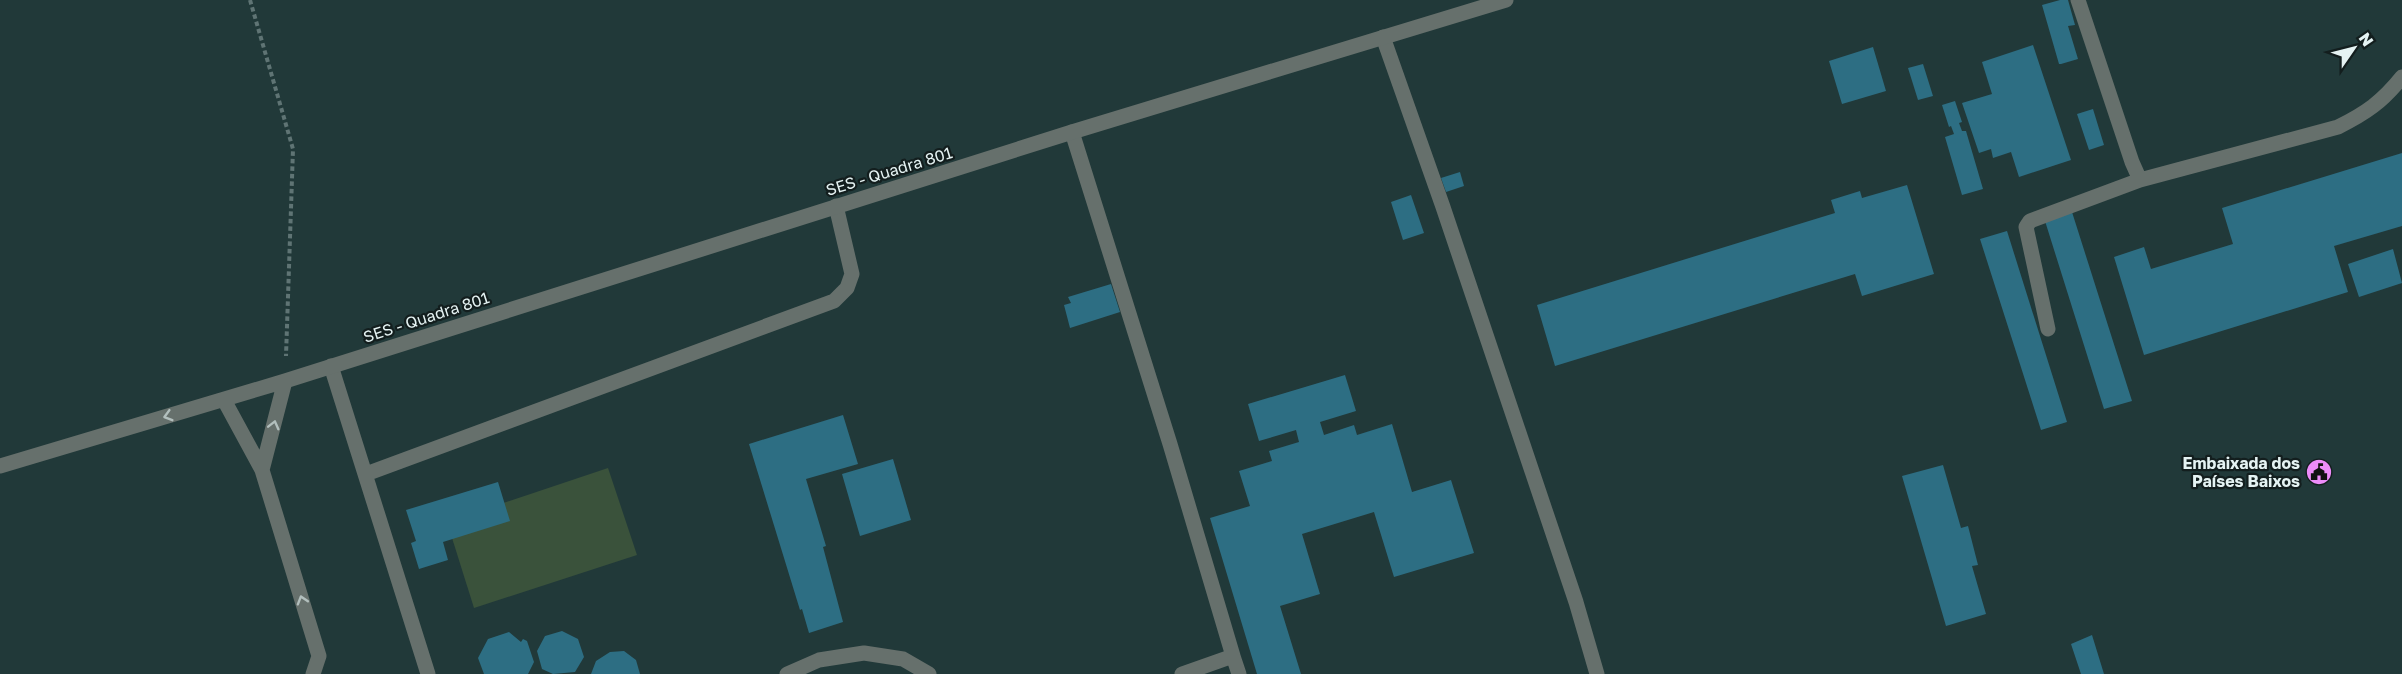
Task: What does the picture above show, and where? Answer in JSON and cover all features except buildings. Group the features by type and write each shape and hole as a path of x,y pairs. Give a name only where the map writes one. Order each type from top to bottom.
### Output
{"street":[{"name":"SES - Quadra 801","path":"0,466 224,400 1072,132 1506,0"},
{"path":"2078,0 2140,180"},
{"path":"1383,38 1443,207 1572,590 1597,674"},
{"path":"2048,329 2026,227 2030,221 2140,180 2338,127 2365,113 2386,98 2402,77"},
{"path":"1072,132 1239,674"},
{"path":"366,474 834,301 847,288 852,274 836,207"},
{"path":"331,366 428,674"},
{"path":"262,470 285,381"},
{"path":"224,400 262,470 319,656 313,674"},
{"path":"787,674 819,660 864,653 903,659 929,674"},
{"path":"1182,674 1233,656"}],"path":[{"path":"250,0 293,148 285,381"}],"green space":[{"path":"608,468 637,555 474,608 447,522"}],"place":[{"name":"Embaixada dos Países Baixos","path":"2319,472"}]}
